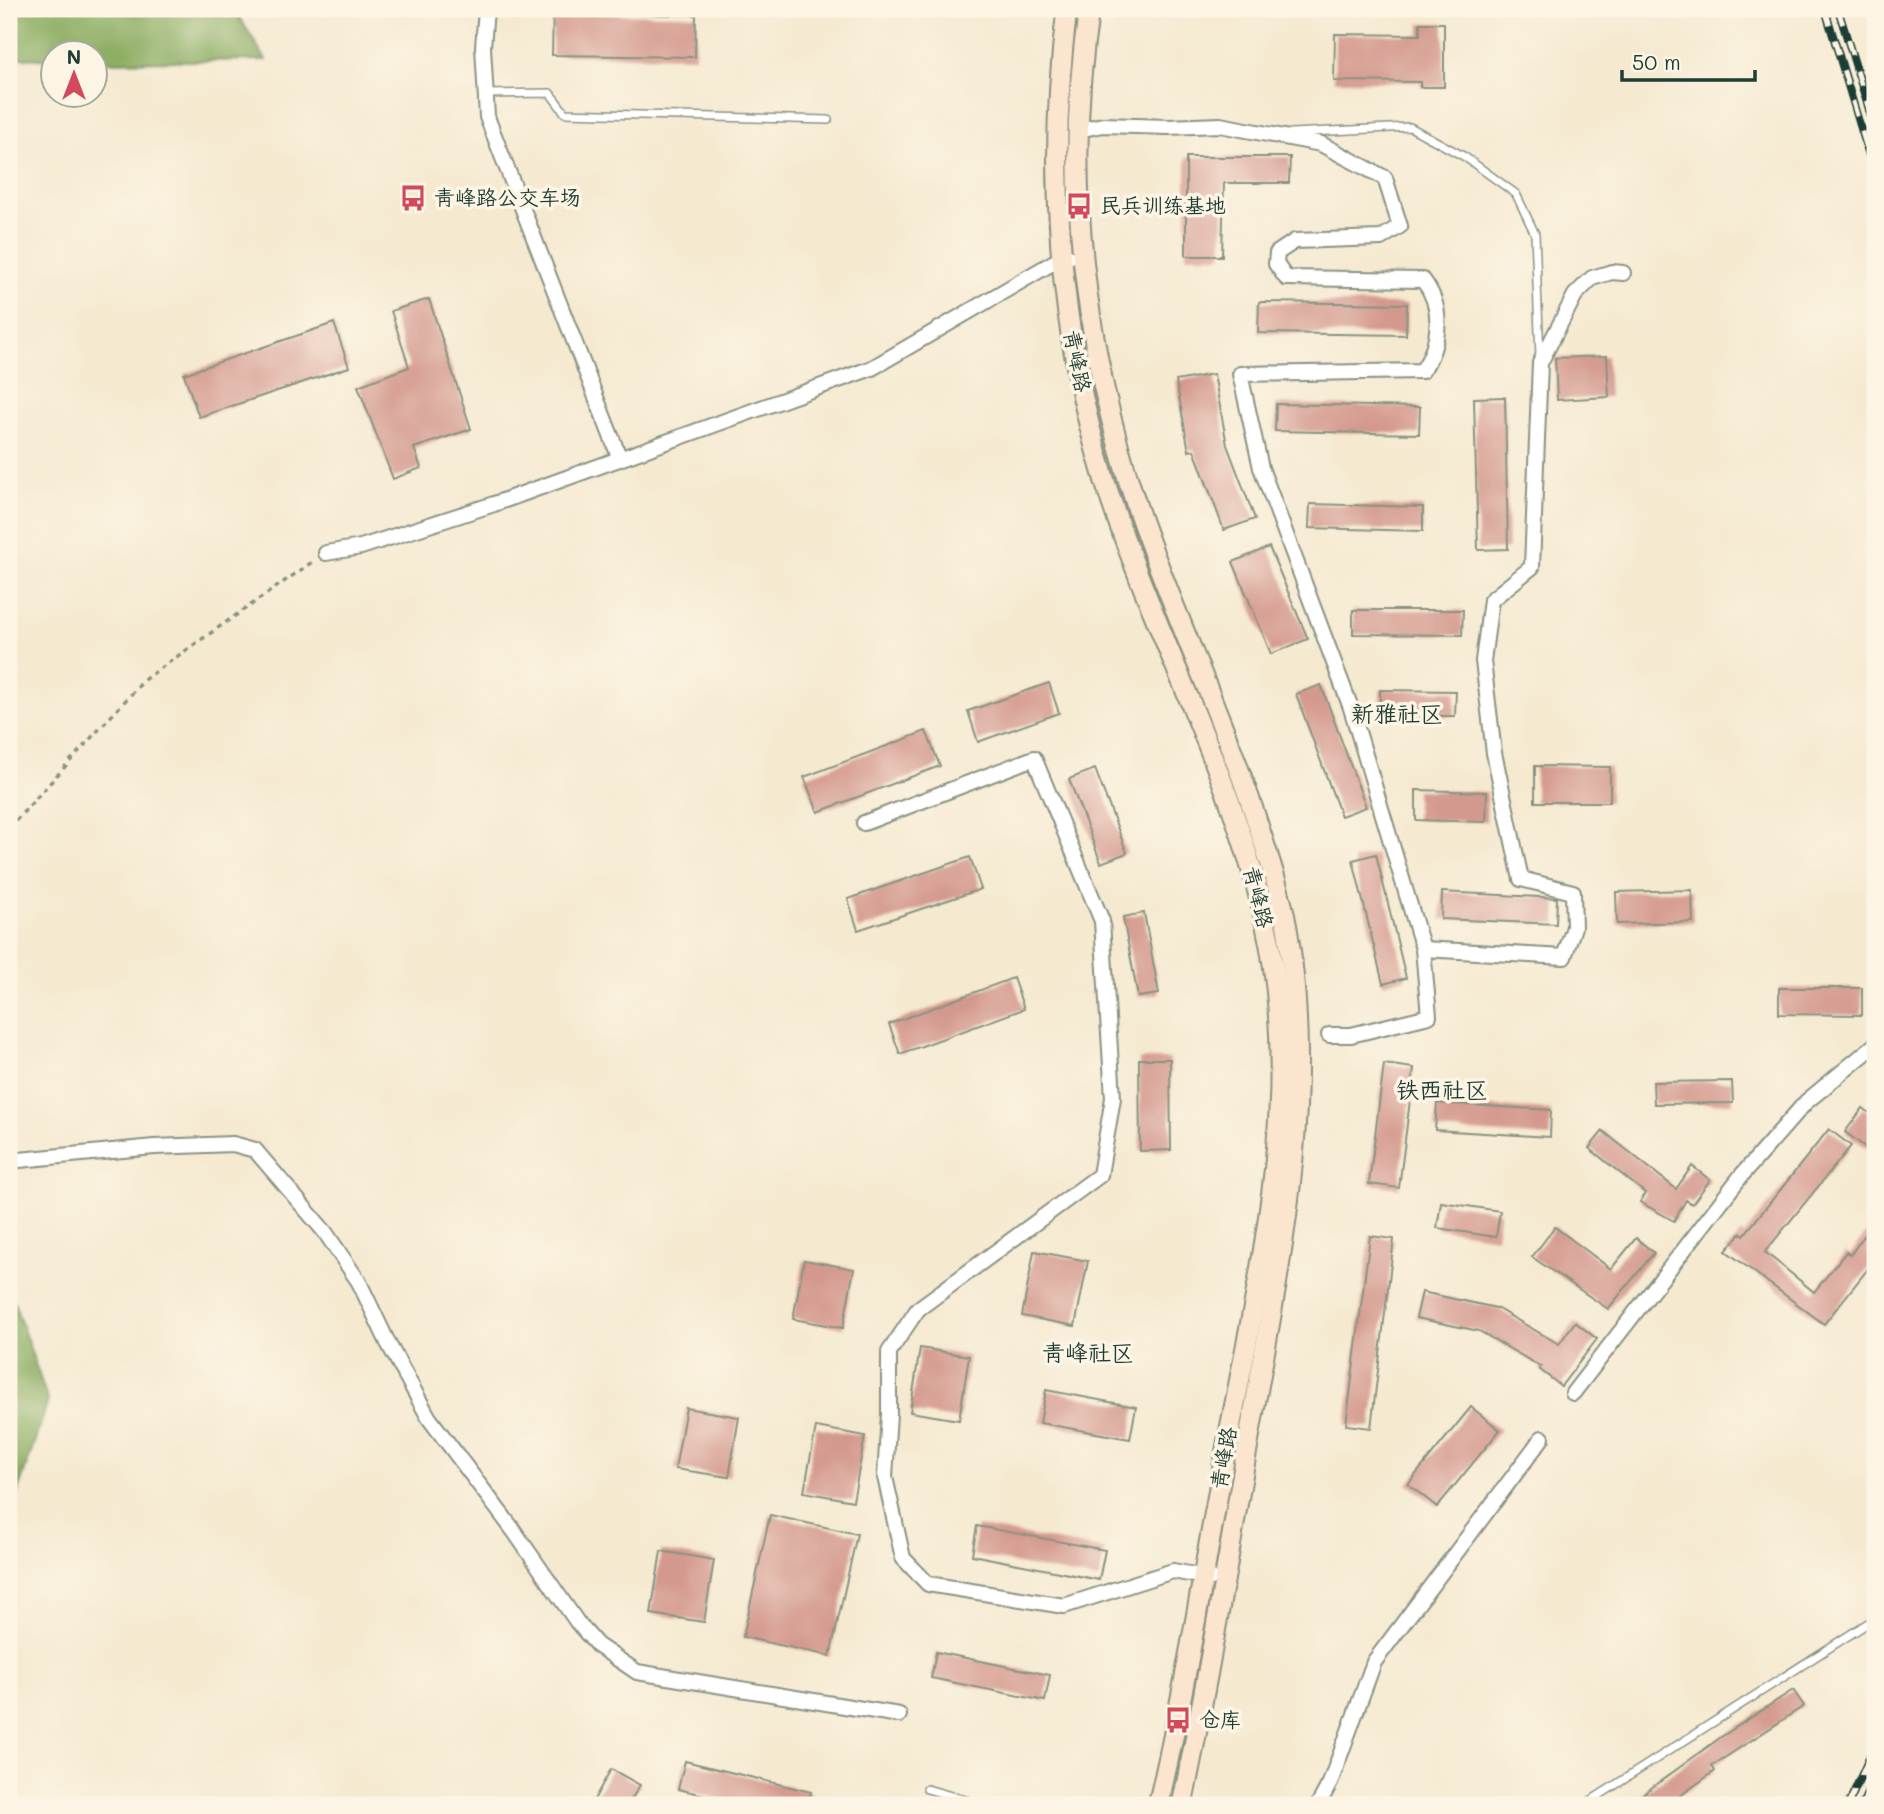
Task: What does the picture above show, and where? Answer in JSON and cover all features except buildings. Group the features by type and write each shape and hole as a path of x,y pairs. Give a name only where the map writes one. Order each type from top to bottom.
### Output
{"main road":[{"name":"青峰路","path":"1067,9 1057,124 1061,258 1075,366 1107,485 1245,847 1271,953 1279,1036 1278,1107 1272,1178 1177,1727 1158,1805"},
{"name":"青峰路","path":"1089,9 1078,130 1082,256 1105,395 1139,511 1238,765 1259,828 1286,926 1294,983 1299,1094 1293,1185 1182,1805"}],"street":[{"path":"486,9 483,47 487,117 620,459"},
{"path":"1078,130 1103,125 1220,125 1321,144 1385,178 1400,226 1381,238 1295,241 1277,253 1276,264 1286,278 1423,280 1434,294 1439,320 1430,360 1422,372 1240,374 1261,468 1351,708 1423,948 1429,1016 1351,1035 1329,1035"},
{"path":"326,553 361,547 454,517 872,368 1061,258 1082,256"},
{"path":"1423,948 1564,957 1574,927 1573,892 1521,878 1494,752 1483,661 1491,600 1532,567 1540,363 1574,295 1592,278 1612,272 1623,273"},
{"path":"864,823 1034,758 1102,921 1113,1098 1100,1175 918,1309 889,1352 890,1414 885,1477 903,1558 928,1584 1064,1606 1173,1571 1224,1581"},
{"path":"1573,1393 1741,1176 1805,1101 1875,1045"},
{"path":"9,1161 153,1147 233,1144 255,1150 325,1232 359,1282 388,1343 429,1418 514,1531 577,1622 597,1645 637,1672 899,1715"},
{"path":"1318,1805 1330,1783 1374,1662 1542,1438"}],"lane":[{"path":"486,94 550,93 565,113 828,120"},
{"path":"1275,134 1410,127 1465,157 1516,194 1535,234 1540,363"},
{"path":"1584,1805 1868,1623 1875,1624"},
{"path":"927,1788 983,1805"}],"path":[{"path":"9,828 145,679 326,553"}],"green space":[{"path":"9,9 234,9 266,60 108,62 108,38 38,38 38,59 9,57"},
{"path":"9,1152 14,1171 10,1291 48,1401 9,1518"}],"railway":[{"path":"1825,9 1875,175"},
{"path":"1838,9 1875,129"},
{"path":"1848,1805 1875,1745"},
{"path":"1862,1805 1875,1776"}],"place":[{"name":"青峰路公交车场","path":"413,198"},
{"name":"民兵训练基地","path":"1079,206"},
{"name":"仓库","path":"1178,1720"}],"district":[{"name":"新雅社区","path":"1397,714"},
{"name":"铁西社区","path":"1442,1090"},
{"name":"青峰社区","path":"1088,1353"}]}
